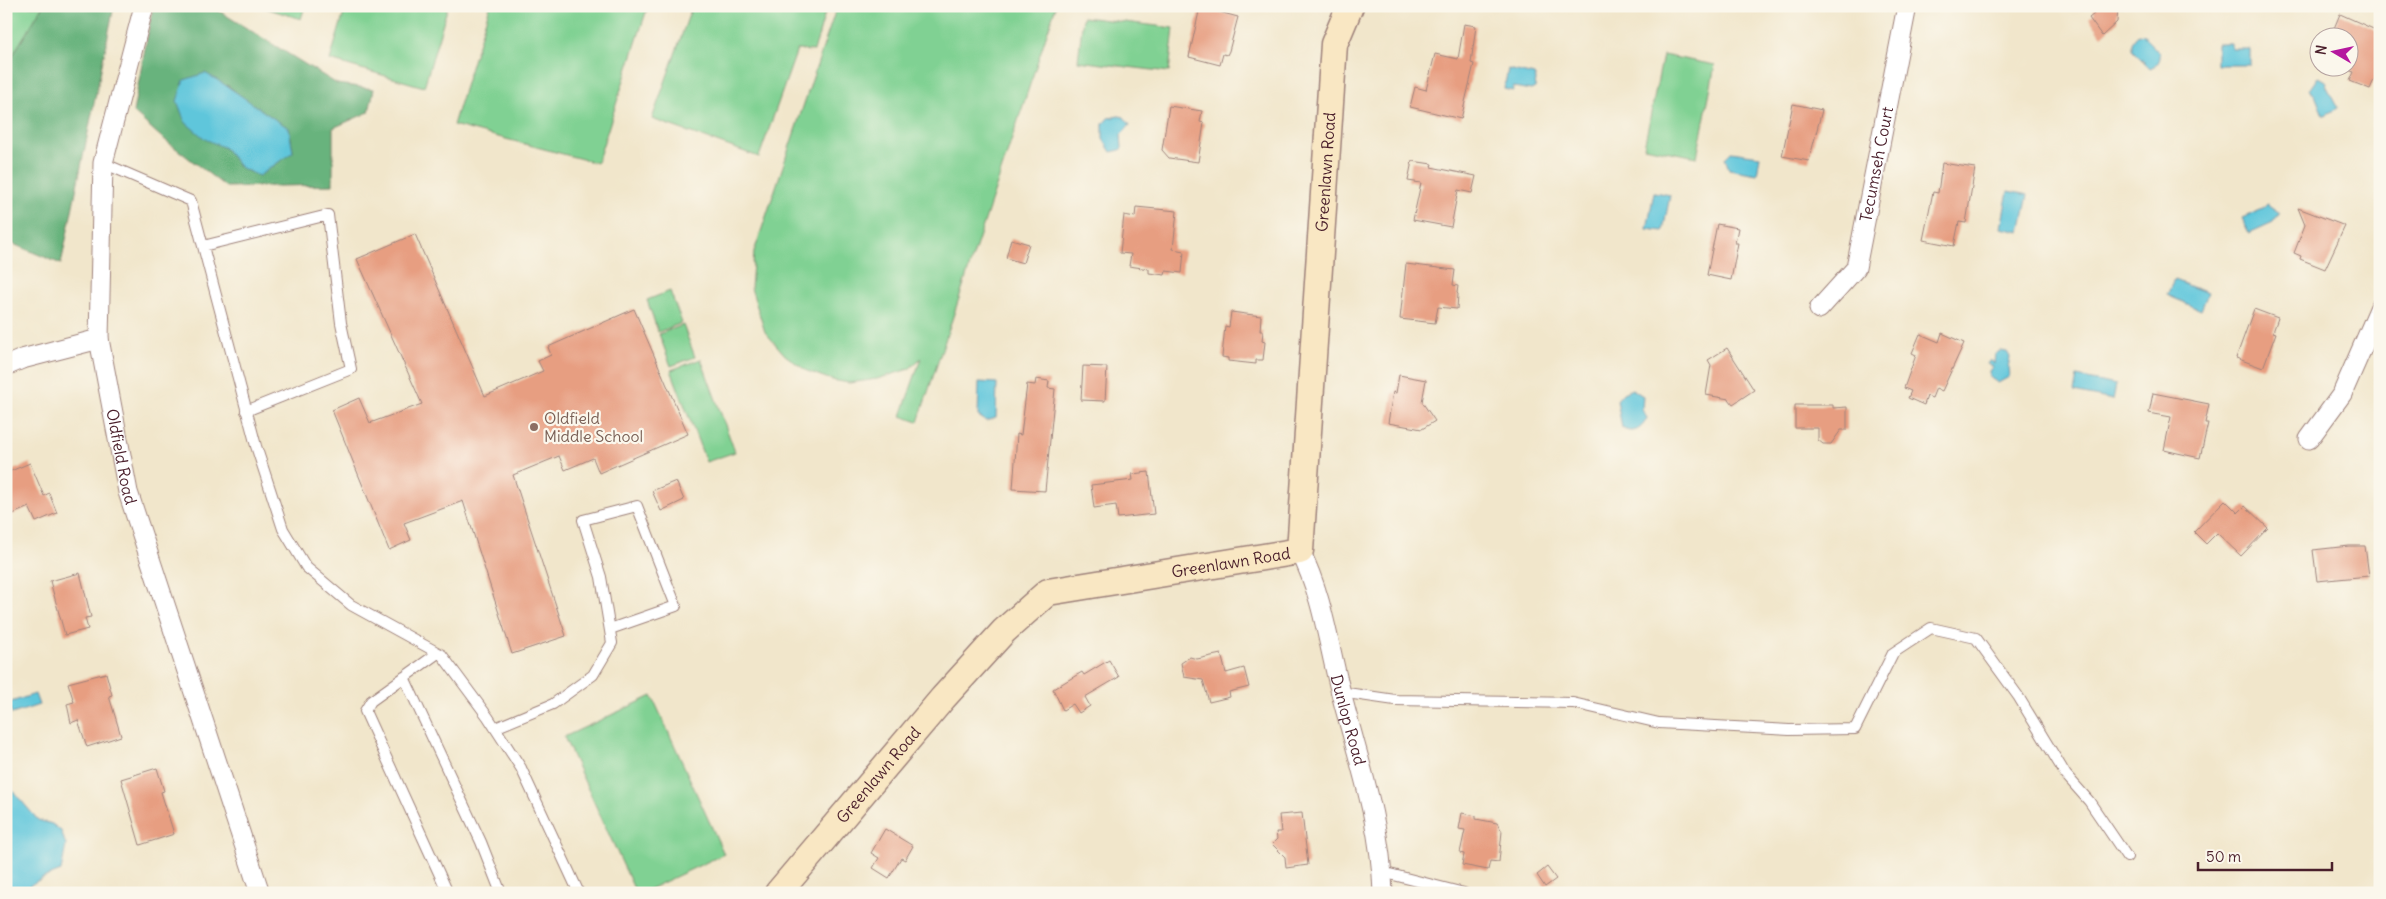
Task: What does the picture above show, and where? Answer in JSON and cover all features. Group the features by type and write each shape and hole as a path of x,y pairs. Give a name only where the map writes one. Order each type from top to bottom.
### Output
{"main road":[{"name":"Greenlawn Road","path":"778,893 943,698 1004,631 1048,592 1300,551 1334,44 1350,6"}],"street":[{"name":"Oldfield Road","path":"144,6 103,162 99,339 128,492 260,893"},
{"name":"Tecumseh Court","path":"1819,309 1856,268 1907,6"},
{"path":"2309,439 2342,394 2380,307"},
{"path":"6,366 22,359 99,339"},
{"name":"Dunlop Road","path":"1300,551 1311,573 1320,599 1340,692 1371,799 1382,872 1383,893"}],"lane":[{"path":"103,162 191,201 246,410 282,528 306,567 351,605 442,655 495,728 521,768 579,893"},
{"path":"203,246 328,215 341,323 351,369 246,410"},
{"path":"495,728 553,704 593,675 612,643 601,577 583,520 637,506 676,606 610,629"},
{"path":"1340,692 1395,700 1573,703 1659,723 1789,730 1855,729 1893,653 1931,628 1976,638 2018,696 2066,775 2089,801 2127,857"},
{"path":"438,653 371,701 365,711 448,893"},
{"path":"404,677 481,842 501,893"},
{"path":"1382,872 1464,893"}],"green space":[{"path":"6,6 43,6 6,66"},
{"path":"43,6 114,6 61,264 6,241 6,66"},
{"path":"153,6 211,6 337,84 374,89 369,112 333,128 333,185 226,187 160,136 133,112","holes":["227,85 260,111 289,128 293,152 259,176 241,168 225,148"]},
{"path":"259,6 305,6 301,19"},
{"path":"346,6 448,6 424,87 330,60"},
{"path":"490,6 648,6 597,163 453,125"},
{"path":"692,6 827,6 814,51 797,50 759,157 652,119"},
{"path":"837,6 1056,6 918,422 901,416 921,358 909,369 877,379 849,383 832,380 807,371 785,355 765,332 751,288 754,252"},
{"path":"1083,17 1174,28 1169,72 1078,61"},
{"path":"1663,55 1715,65 1697,157 1644,147"},
{"path":"670,291 682,323 658,332 647,300"},
{"path":"683,325 695,357 671,366 659,334"},
{"path":"701,359 735,452 706,462 671,370"},
{"path":"652,696 724,854 641,893 636,893 564,737"}],"water":[{"path":"2138,34 2145,35 2145,38 2160,53 2160,58 2155,66 2150,68 2132,50 2132,43"},
{"path":"2217,43 2231,43 2231,49 2250,49 2250,65 2217,65"},
{"path":"1508,69 1534,75 1536,79 1535,88 1531,90 1514,87 1513,91 1504,89"},
{"path":"205,73 289,128 293,152 259,176 241,168 225,148 205,139 185,122 177,101 184,80"},
{"path":"2317,78 2327,82 2326,85 2338,108 2323,115 2315,95 2309,90"},
{"path":"1124,117 1130,125 1121,135 1122,148 1111,152 1103,139 1103,124 1108,118"},
{"path":"1731,152 1760,156 1757,174 1729,169 1725,158"},
{"path":"2008,191 2028,195 2020,232 2001,228"},
{"path":"1654,192 1670,195 1663,231 1647,229"},
{"path":"2267,204 2280,213 2273,222 2249,233 2242,218 2263,209"},
{"path":"2174,280 2208,293 2201,310 2167,295"},
{"path":"2000,351 2007,352 2010,357 2009,377 1998,383 1989,377 1989,371 1993,366 1987,364 1990,360 1994,363 1995,354"},
{"path":"2077,377 2116,385 2113,400 2074,392"},
{"path":"979,382 997,383 996,418 986,421 978,416"},
{"path":"1632,389 1643,396 1642,410 1647,418 1640,428 1630,431 1622,428 1617,400 1623,393"},
{"path":"35,694 39,705 12,714 8,703"},
{"path":"6,783 38,820 52,824 61,831 66,845 61,871 33,883 26,890 14,893 6,893"}],"building":[{"path":"2094,6 2118,6 2117,22 2102,36 2089,18 2094,14"},
{"path":"1200,7 1238,17 1229,51 1227,55 1223,54 1220,65 1189,57"},
{"path":"2340,14 2380,32 2380,83 2374,80 2370,89 2350,81 2351,78 2358,78 2358,28 2334,28"},
{"path":"1464,24 1476,26 1471,63 1474,64 1461,119 1410,107 1415,87 1426,90 1435,54 1458,59"},
{"path":"1793,104 1822,110 1809,161 1782,156"},
{"path":"1169,106 1202,111 1200,122 1204,123 1198,162 1169,158 1162,150"},
{"path":"1412,161 1432,164 1431,167 1476,176 1472,193 1458,190 1451,227 1413,220 1421,183 1408,181"},
{"path":"1942,163 1975,168 1966,223 1959,222 1954,246 1923,240 1933,192 1938,193"},
{"path":"1136,207 1177,211 1173,249 1184,251 1182,273 1166,271 1165,275 1149,273 1149,269 1129,266 1131,254 1120,253 1124,215 1135,217"},
{"path":"2298,208 2345,226 2325,269 2300,259 2301,256 2294,253 2305,225"},
{"path":"1717,224 1738,228 1735,243 1738,243 1731,280 1707,275"},
{"path":"415,234 485,396 543,371 538,361 551,355 548,347 634,309 688,434 599,473 593,458 565,470 559,456 513,475 566,636 512,654 463,501 404,523 411,540 389,550 332,410 359,398 370,423 422,404 357,259"},
{"path":"1011,239 1029,244 1023,263 1006,258"},
{"path":"1406,264 1455,270 1453,285 1458,286 1457,309 1438,307 1435,323 1400,319"},
{"path":"2254,309 2278,318 2273,332 2276,333 2263,368 2236,358"},
{"path":"1231,312 1261,316 1260,331 1263,331 1262,341 1265,342 1263,360 1256,360 1256,364 1228,361 1228,358 1222,357 1225,326 1229,327"},
{"path":"1942,333 1964,343 1942,391 1936,388 1932,398 1927,396 1924,405 1908,398 1911,391 1904,388 1916,355 1912,353 1920,334 1939,342"},
{"path":"1727,348 1754,390 1733,404 1729,399 1706,395 1711,365 1708,360"},
{"path":"1083,366 1107,367 1105,401 1081,400"},
{"path":"1399,375 1426,380 1422,402 1435,421 1422,429 1388,423 1393,392 1396,393"},
{"path":"1036,379 1049,381 1048,388 1055,389 1045,491 1013,489 1017,434 1021,435 1027,384 1035,385"},
{"path":"2153,393 2209,404 2205,423 2208,423 2200,458 2164,450 2171,417 2149,413"},
{"path":"1795,405 1833,405 1833,408 1847,407 1847,430 1841,430 1831,444 1823,444 1818,440 1818,428 1795,428"},
{"path":"30,463 44,496 49,493 57,513 36,522 29,507 6,517 6,473"},
{"path":"1149,472 1154,514 1118,518 1116,505 1094,508 1091,485 1133,480 1132,474"},
{"path":"676,481 684,500 661,511 652,491"},
{"path":"2225,500 2238,513 2245,506 2268,528 2241,556 2217,533 2206,544 2194,532"},
{"path":"2365,546 2369,576 2317,581 2313,550"},
{"path":"80,573 91,617 85,618 88,629 65,635 50,581"},
{"path":"1221,654 1226,673 1244,668 1249,687 1229,692 1230,697 1209,702 1203,680 1184,677 1181,663 1190,657 1197,659"},
{"path":"1109,660 1119,677 1085,697 1090,706 1079,713 1073,704 1063,710 1053,689 1082,672 1084,675"},
{"path":"106,673 112,695 109,696 121,736 87,747 78,720 71,723 67,704 74,702 68,683"},
{"path":"157,768 164,791 161,792 174,834 140,845 121,779"},
{"path":"1302,813 1308,865 1286,868 1285,857 1272,844 1277,839 1276,832 1281,832 1279,815"},
{"path":"1462,813 1476,816 1476,819 1497,823 1502,831 1499,862 1490,861 1488,870 1462,865 1464,854 1460,853 1465,830 1459,829"},
{"path":"885,829 913,846 905,860 901,858 889,878 873,868 879,858 871,853"},
{"path":"1547,867 1556,879 1545,887 1537,875"}],"place":[{"name":"Oldfield Middle School","path":"534,427"}]}
